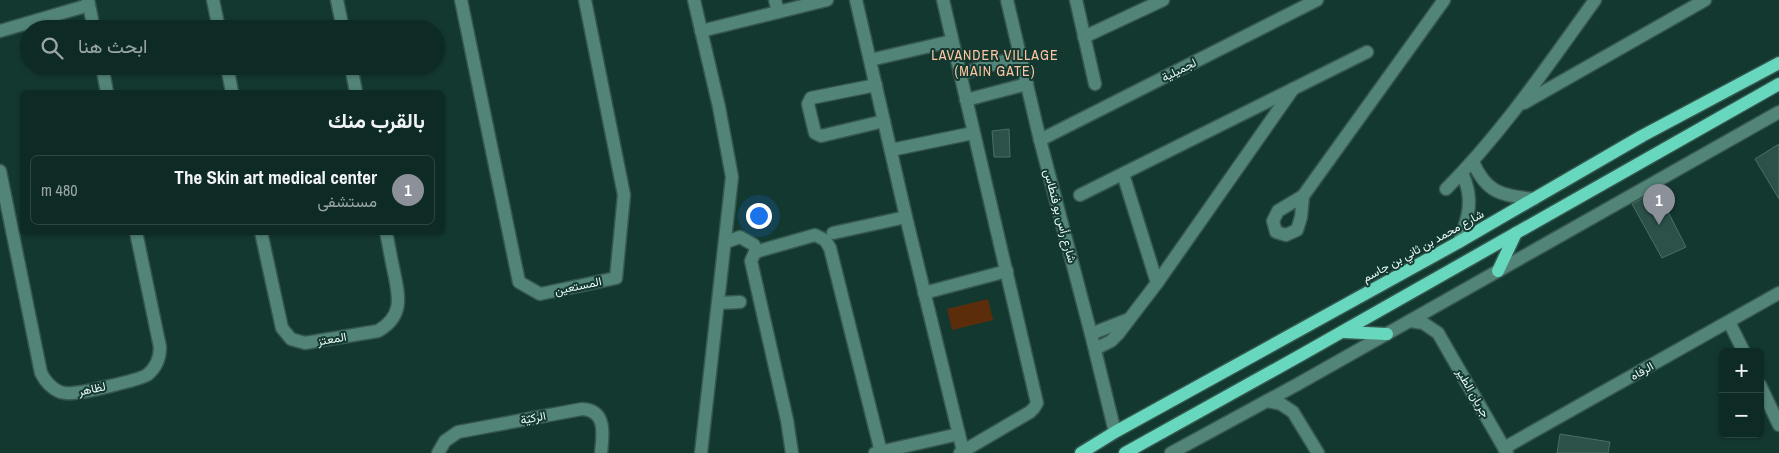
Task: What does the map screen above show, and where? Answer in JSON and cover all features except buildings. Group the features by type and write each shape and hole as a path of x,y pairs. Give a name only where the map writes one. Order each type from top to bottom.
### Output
{"main road":[{"name":"شارع محمد بن ثاني بن جاسم","path":"1081,453 1115,432 1459,242 1642,136 1779,63"},
{"path":"1125,453 1779,84"},
{"path":"1498,271 1516,233"},
{"path":"1342,332 1387,334"}],"street":[{"path":"213,0 217,20"},
{"path":"336,0 341,20"},
{"name":"المستعين","path":"461,0 519,282 540,294 616,278 624,195 585,0"},
{"path":"694,0 719,107 732,177 701,453"},
{"path":"701,31 776,6 827,0"},
{"path":"856,0 959,434 961,452 1030,412 1037,403 943,0"},
{"name":"شارع رأس بو فنطاس","path":"1007,0 1040,140 1092,334 1115,432"},
{"path":"1076,0 1095,84"},
{"path":"1084,37 1163,0"},
{"name":"لجميلية","path":"1040,140 1317,0"},
{"path":"1303,196 1444,0"},
{"path":"1446,189 1473,162 1519,105 1595,0"},
{"path":"1519,105 1705,0"},
{"path":"35,20 89,3 92,20"},
{"path":"0,31 20,25"},
{"path":"870,60 952,41"},
{"path":"1080,195 1367,52"},
{"path":"960,74 1021,56"},
{"path":"104,75 107,90"},
{"path":"229,75 232,90"},
{"path":"353,75 356,90"},
{"path":"966,100 1027,84"},
{"path":"876,85 811,98 808,104 815,133 820,136 884,121"},
{"path":"1095,349 1111,341 1157,283 1293,89"},
{"path":"1171,453 1298,384 1779,112"},
{"path":"891,150 973,133"},
{"path":"1473,162 1479,176 1493,189 1511,196 1534,199"},
{"name":"لظاهر","path":"0,171 41,373 48,384 60,391 73,394 141,378 156,366 160,347 137,235"},
{"path":"1459,242 1470,200 1468,186 1462,173"},
{"path":"1123,174 1157,283"},
{"path":"833,233 906,216"},
{"name":"المعتز","path":"262,235 282,328 291,339 305,343 378,331 393,318 398,306 398,292 387,235"},
{"path":"792,453 787,420 752,257 757,252 815,235 825,240 830,248 878,452 959,434"},
{"path":"726,242 740,238 754,246 757,252"},
{"path":"924,293 1007,271"},
{"name":"الرفاه","path":"1506,450 1779,293"},
{"path":"719,303 740,302"},
{"path":"1438,333 1436,318 1440,304"},
{"path":"1092,334 1129,319"},
{"path":"1410,321 1423,323 1438,333"},
{"path":"1728,322 1742,348"},
{"name":"جريان الطير","path":"1438,333 1506,450"},
{"path":"1293,412 1293,399 1298,384"},
{"path":"1764,393 1779,425"},
{"path":"1267,401 1281,404 1293,412 1318,453"},
{"name":"الركيّة","path":"438,453 445,441 458,432 582,409 594,412 600,421 603,432 600,453"},
{"path":"782,453 787,420"},
{"path":"914,445 926,453"}],"shaded area":[{"path":"988,299 993,320 952,330 947,309"}],"place":[{"name":"The Skin art medical center","path":"1659,225"}],"district":[{"name":"LAVANDER VILLAGE (MAIN GATE)","path":"995,64"}]}
